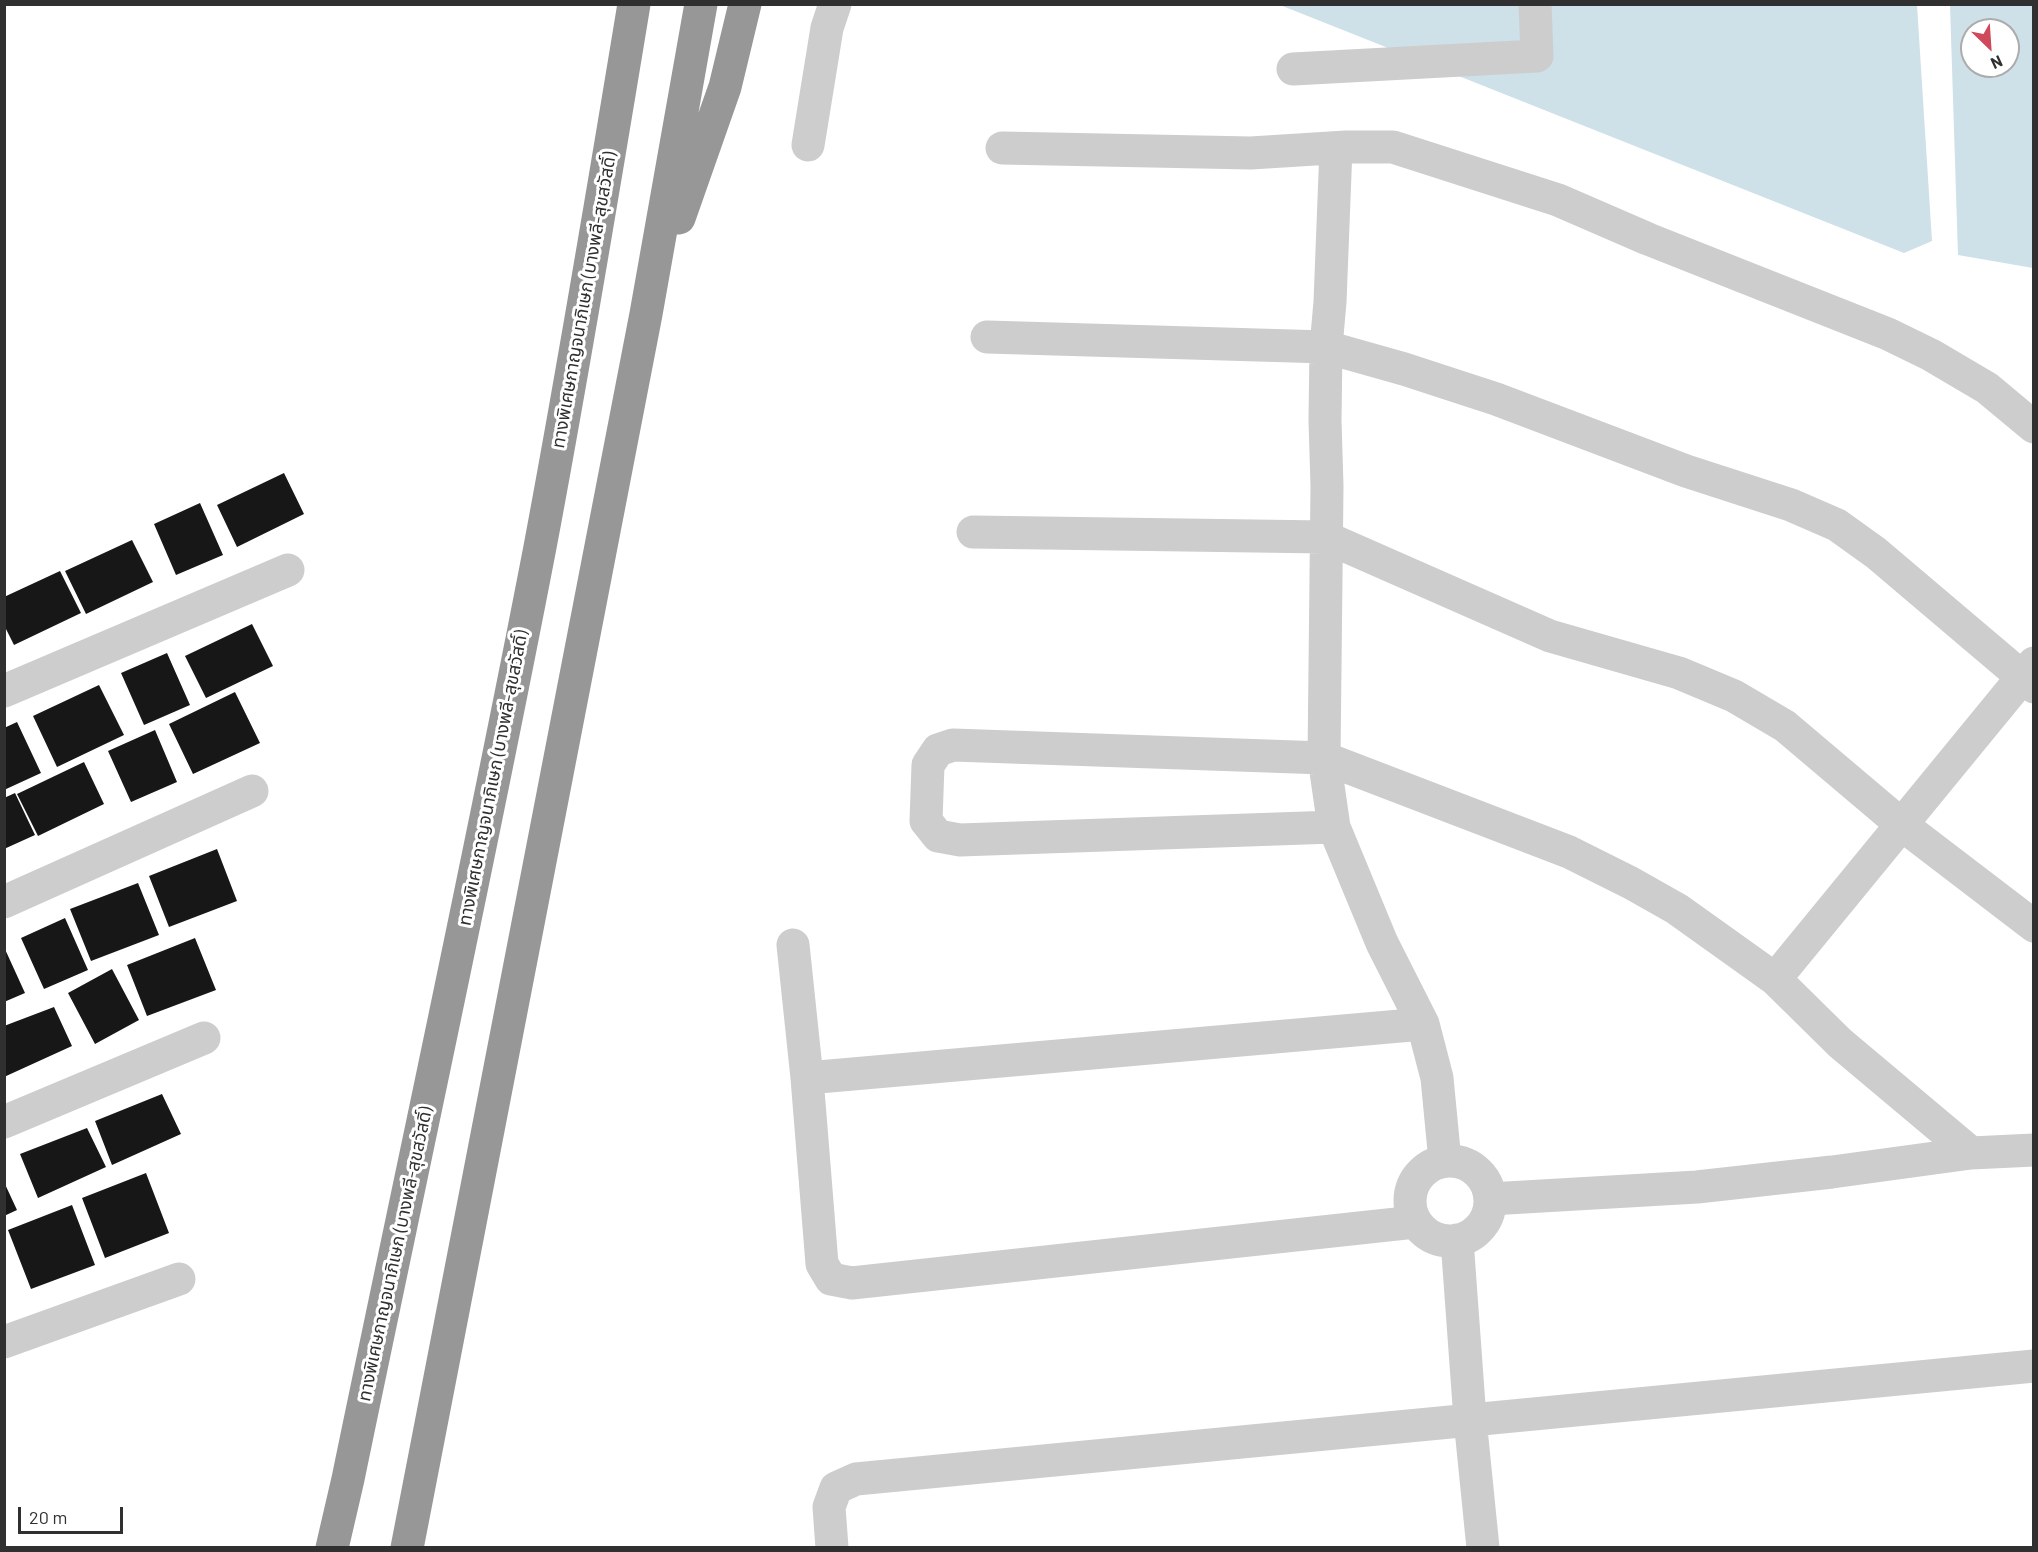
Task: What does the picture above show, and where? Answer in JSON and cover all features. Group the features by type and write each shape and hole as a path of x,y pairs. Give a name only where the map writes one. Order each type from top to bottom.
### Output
{"highway":[{"name":"ทางพิเศษกาญจนาภิเษก (บางพลี-สุขสวัสดิ์)","path":"332,1548 484,827 540,547 586,292 634,4"},
{"path":"407,1548 646,314 701,4"},
{"path":"646,314 724,87 745,4"}],"street":[{"path":"808,145 827,28 835,4"},
{"path":"1293,69 1537,56 1535,4"},
{"path":"1002,148 1251,153 1393,147 1558,200 1658,243 1888,334 1931,355 1987,388 2034,427"},
{"path":"1336,148 1326,347 1324,758 1334,827 1382,943 1423,1024 1437,1078 1445,1161"},
{"path":"987,337 1326,347 1404,369 1496,399 1686,471 1791,505 1837,525 1876,553 2030,676 1902,825 1775,979"},
{"path":"974,532 1325,537 1550,636 1679,673 1734,696 1785,726 1902,825 2034,926"},
{"path":"4,691 288,570"},
{"path":"1334,827 960,840 938,836 926,821 928,765 938,750 953,745 1324,758 1569,852 1677,909 1775,979 1840,1043 1971,1153"},
{"path":"4,902 252,791"},
{"path":"793,945 807,1078 822,1264 831,1279 852,1282 1415,1222"},
{"path":"807,1078 1423,1024"},
{"path":"4,1122 204,1038"},
{"path":"1490,1199 1697,1187 1971,1153 2034,1150"},
{"path":"1445,1161 1462,1163 1473,1168 1487,1187 1490,1199 1483,1222 1476,1231 1457,1240 1433,1238 1415,1222 1411,1210 1412,1187 1419,1176 1427,1168 1445,1161"},
{"path":"1457,1240 1470,1419 1483,1548"},
{"path":"4,1342 179,1279"},
{"path":"832,1548 829,1507 836,1488 856,1479 2034,1366"}],"shaded area":[{"path":"1280,5 1917,5 1932,241 1904,253"},
{"path":"1950,5 2033,5 2033,268 1958,255"}],"building":[{"path":"284,473 304,514 237,547 217,505"},
{"path":"200,503 223,555 176,575 154,524"},
{"path":"132,540 153,582 86,614 65,571"},
{"path":"60,571 81,613 14,645 4,625 4,597"},
{"path":"252,624 273,666 206,698 185,656"},
{"path":"167,653 190,705 144,725 121,673"},
{"path":"99,685 124,735 57,767 33,716"},
{"path":"235,692 260,743 193,774 169,724"},
{"path":"17,722 41,773 4,790 4,728"},
{"path":"155,730 177,782 131,802 108,751"},
{"path":"84,762 104,804 38,836 17,794"},
{"path":"15,793 35,835 4,849 4,798"},
{"path":"217,849 237,901 169,927 149,876"},
{"path":"138,883 159,935 91,961 70,909"},
{"path":"65,918 88,970 44,989 21,938"},
{"path":"195,938 216,990 147,1016 127,965"},
{"path":"4,947 25,993 4,1002"},
{"path":"112,969 139,1020 95,1044 68,993"},
{"path":"54,1007 72,1046 4,1077 4,1026"},
{"path":"162,1094 181,1134 112,1165 95,1121"},
{"path":"87,1128 106,1167 38,1198 20,1154"},
{"path":"146,1173 169,1233 105,1258 82,1198"},
{"path":"4,1182 17,1210 4,1216"},
{"path":"72,1205 95,1265 31,1289 8,1230"}]}
